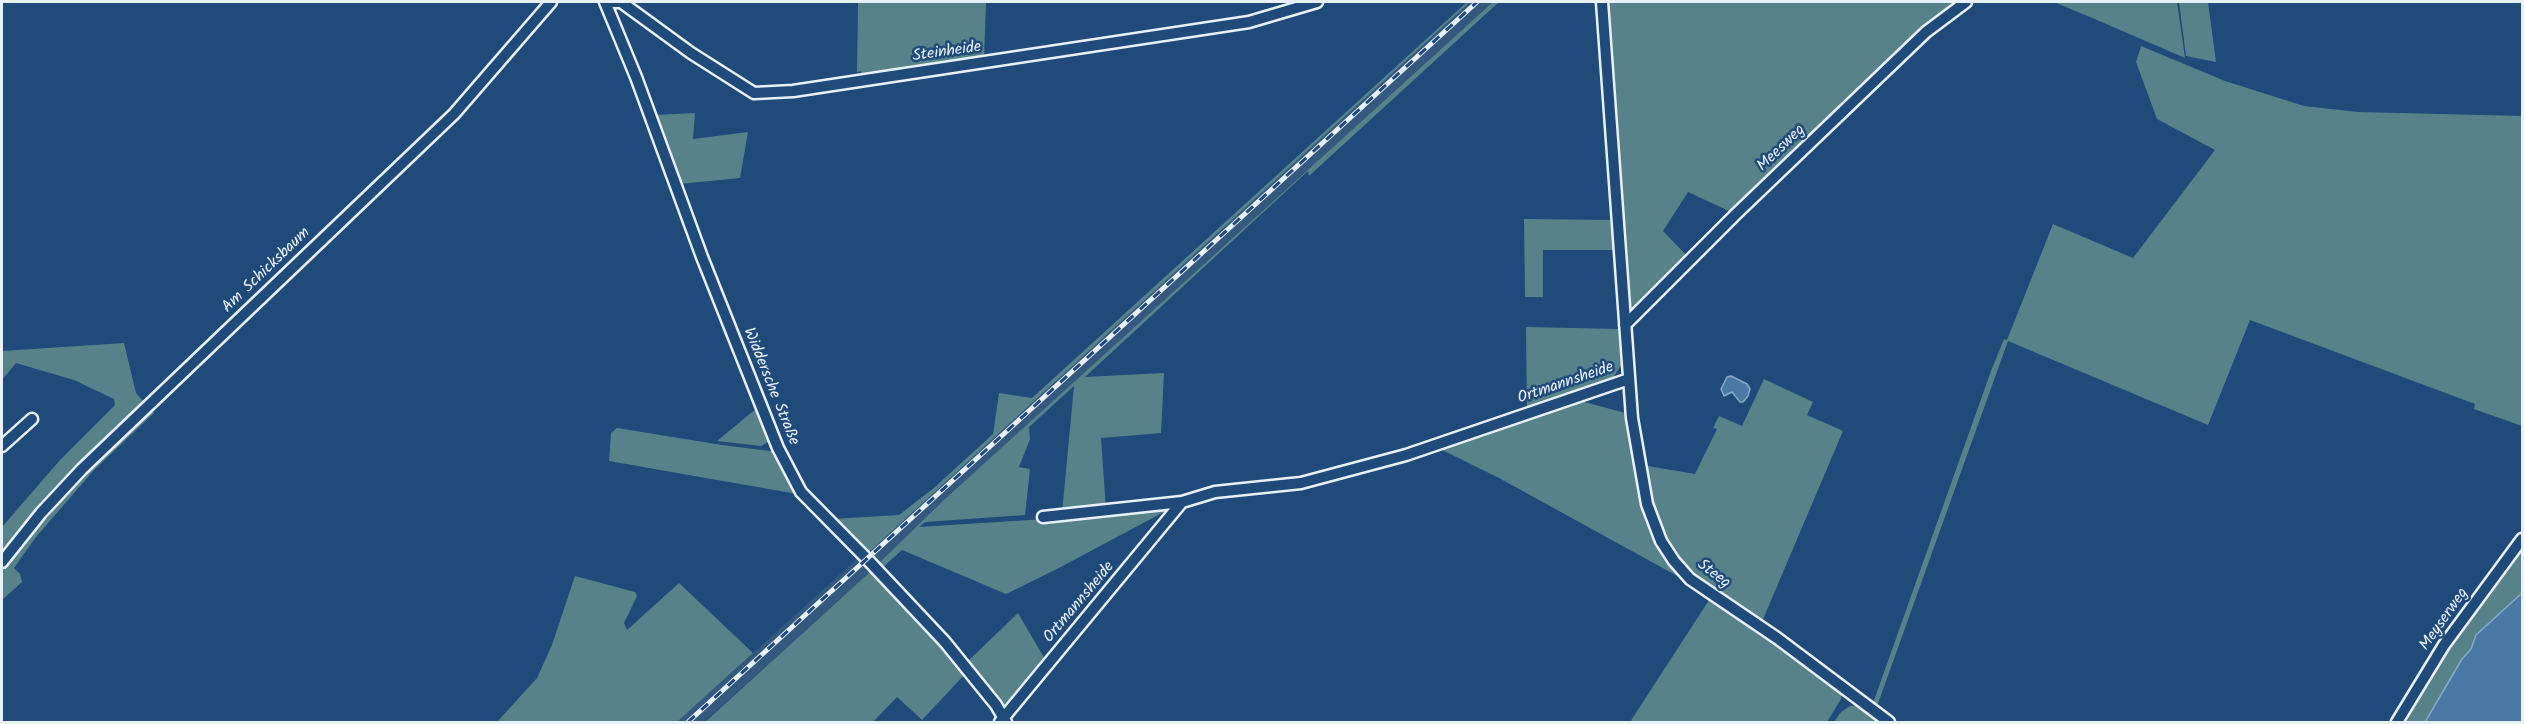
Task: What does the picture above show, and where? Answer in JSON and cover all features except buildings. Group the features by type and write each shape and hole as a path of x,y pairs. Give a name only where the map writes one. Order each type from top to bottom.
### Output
{"street":[{"name":"Am Schicksbaum","path":"2,562 41,513 82,469 454,114 551,2"},
{"name":"Steinheide","path":"605,2 621,2 691,53 754,93 793,91 1249,21 1317,2"},
{"name":"Widdersche Straße","path":"605,2 636,77 706,268 778,448 801,492 945,642 996,705 1003,721"},
{"name":"Ortmannsheide","path":"1043,517 1182,502 1215,492 1301,483 1406,455 1629,379 1602,2"},
{"name":"Meesweg","path":"1625,325 1736,214 1926,32 1966,2"},
{"name":"Steeg","path":"1629,379 1632,418 1647,504 1661,541 1674,561 1690,579 1777,638 1889,723"},
{"path":"2,446 32,419"},
{"name":"Ortmannsheide","path":"1003,721 1182,502"},
{"name":"Meyserweg","path":"2397,723 2444,645 2523,539"}],"shaded area":[{"path":"1470,2 1493,2 946,498 870,572 704,722 677,722 858,558 866,551 868,552"},
{"path":"1731,376 1747,384 1750,389 1743,402 1740,402 1732,392 1724,396 1721,389 1727,377"},
{"path":"2522,593 2522,722 2425,722 2462,659 2471,649 2476,635"}],"green space":[{"path":"858,2 986,2 984,59 861,78 861,71 857,72"},
{"path":"1467,2 1470,2 868,553 832,519 899,515 935,487 993,434 999,393 1032,398"},
{"path":"1493,2 1499,2 1309,176 1308,171 1085,377 1164,373 1161,433 1101,438 1106,509 1062,513 1074,386 1029,427 1030,439 1019,467 1030,469 1025,515 925,522 919,527 1061,518 1177,505 1006,594 902,550 882,568 878,564 946,498"},
{"path":"1604,2 1960,2 1733,213 1688,192 1663,231 1689,258 1632,310 1628,307"},
{"path":"2054,2 2177,2 2185,58 2097,20"},
{"path":"2179,2 2208,2 2216,62 2186,56"},
{"path":"2141,46 2225,81 2304,106 2358,112 2522,116 2522,426 2474,409 2475,404 2250,320 2208,425 2008,341 1876,709 1872,706 1991,371 2004,339 2007,340 2053,224 2133,258 2215,150 2157,119 2136,62"},
{"path":"695,113 693,139 748,132 740,178 680,184 655,115"},
{"path":"1524,219 1616,220 1618,250 1543,250 1543,297 1525,297"},
{"path":"1526,327 1621,329 1623,362 1613,378 1527,412"},
{"path":"124,343 136,393 144,402 72,471 2,555 2,527 60,460 115,405 114,399 74,380 16,363 2,380 2,351"},
{"path":"1764,379 1813,402 1807,415 1843,431 1761,624 1694,578 1675,558 1660,533 1642,465 1695,474 1717,429 1713,428 1719,416 1742,426"},
{"path":"1577,400 1629,414 1647,513 1690,583 1499,478 1438,448"},
{"path":"757,408 772,440 761,446 717,441"},
{"path":"151,409 154,413 94,470 36,537 14,568 20,574 22,582 2,600 2,572 10,561 80,479"},
{"path":"617,428 778,452 797,494 609,461 611,433"},
{"path":"2522,543 2522,593 2476,635 2471,649 2462,659 2425,722 2399,722 2418,690"},
{"path":"870,572 894,591 966,673 922,720 897,697 873,722 705,722"},
{"path":"575,576 635,592 637,596 624,623 627,630 679,583 753,653 677,722 497,722 537,678 552,645"},
{"path":"1711,597 1842,691 1841,699 1827,722 1630,722"},
{"path":"1018,613 1046,661 1013,701 1004,704 967,662"},
{"path":"1862,705 1884,722 1834,722 1841,712 1850,706"}],"railway":[{"path":"688,722 1477,2"}]}
